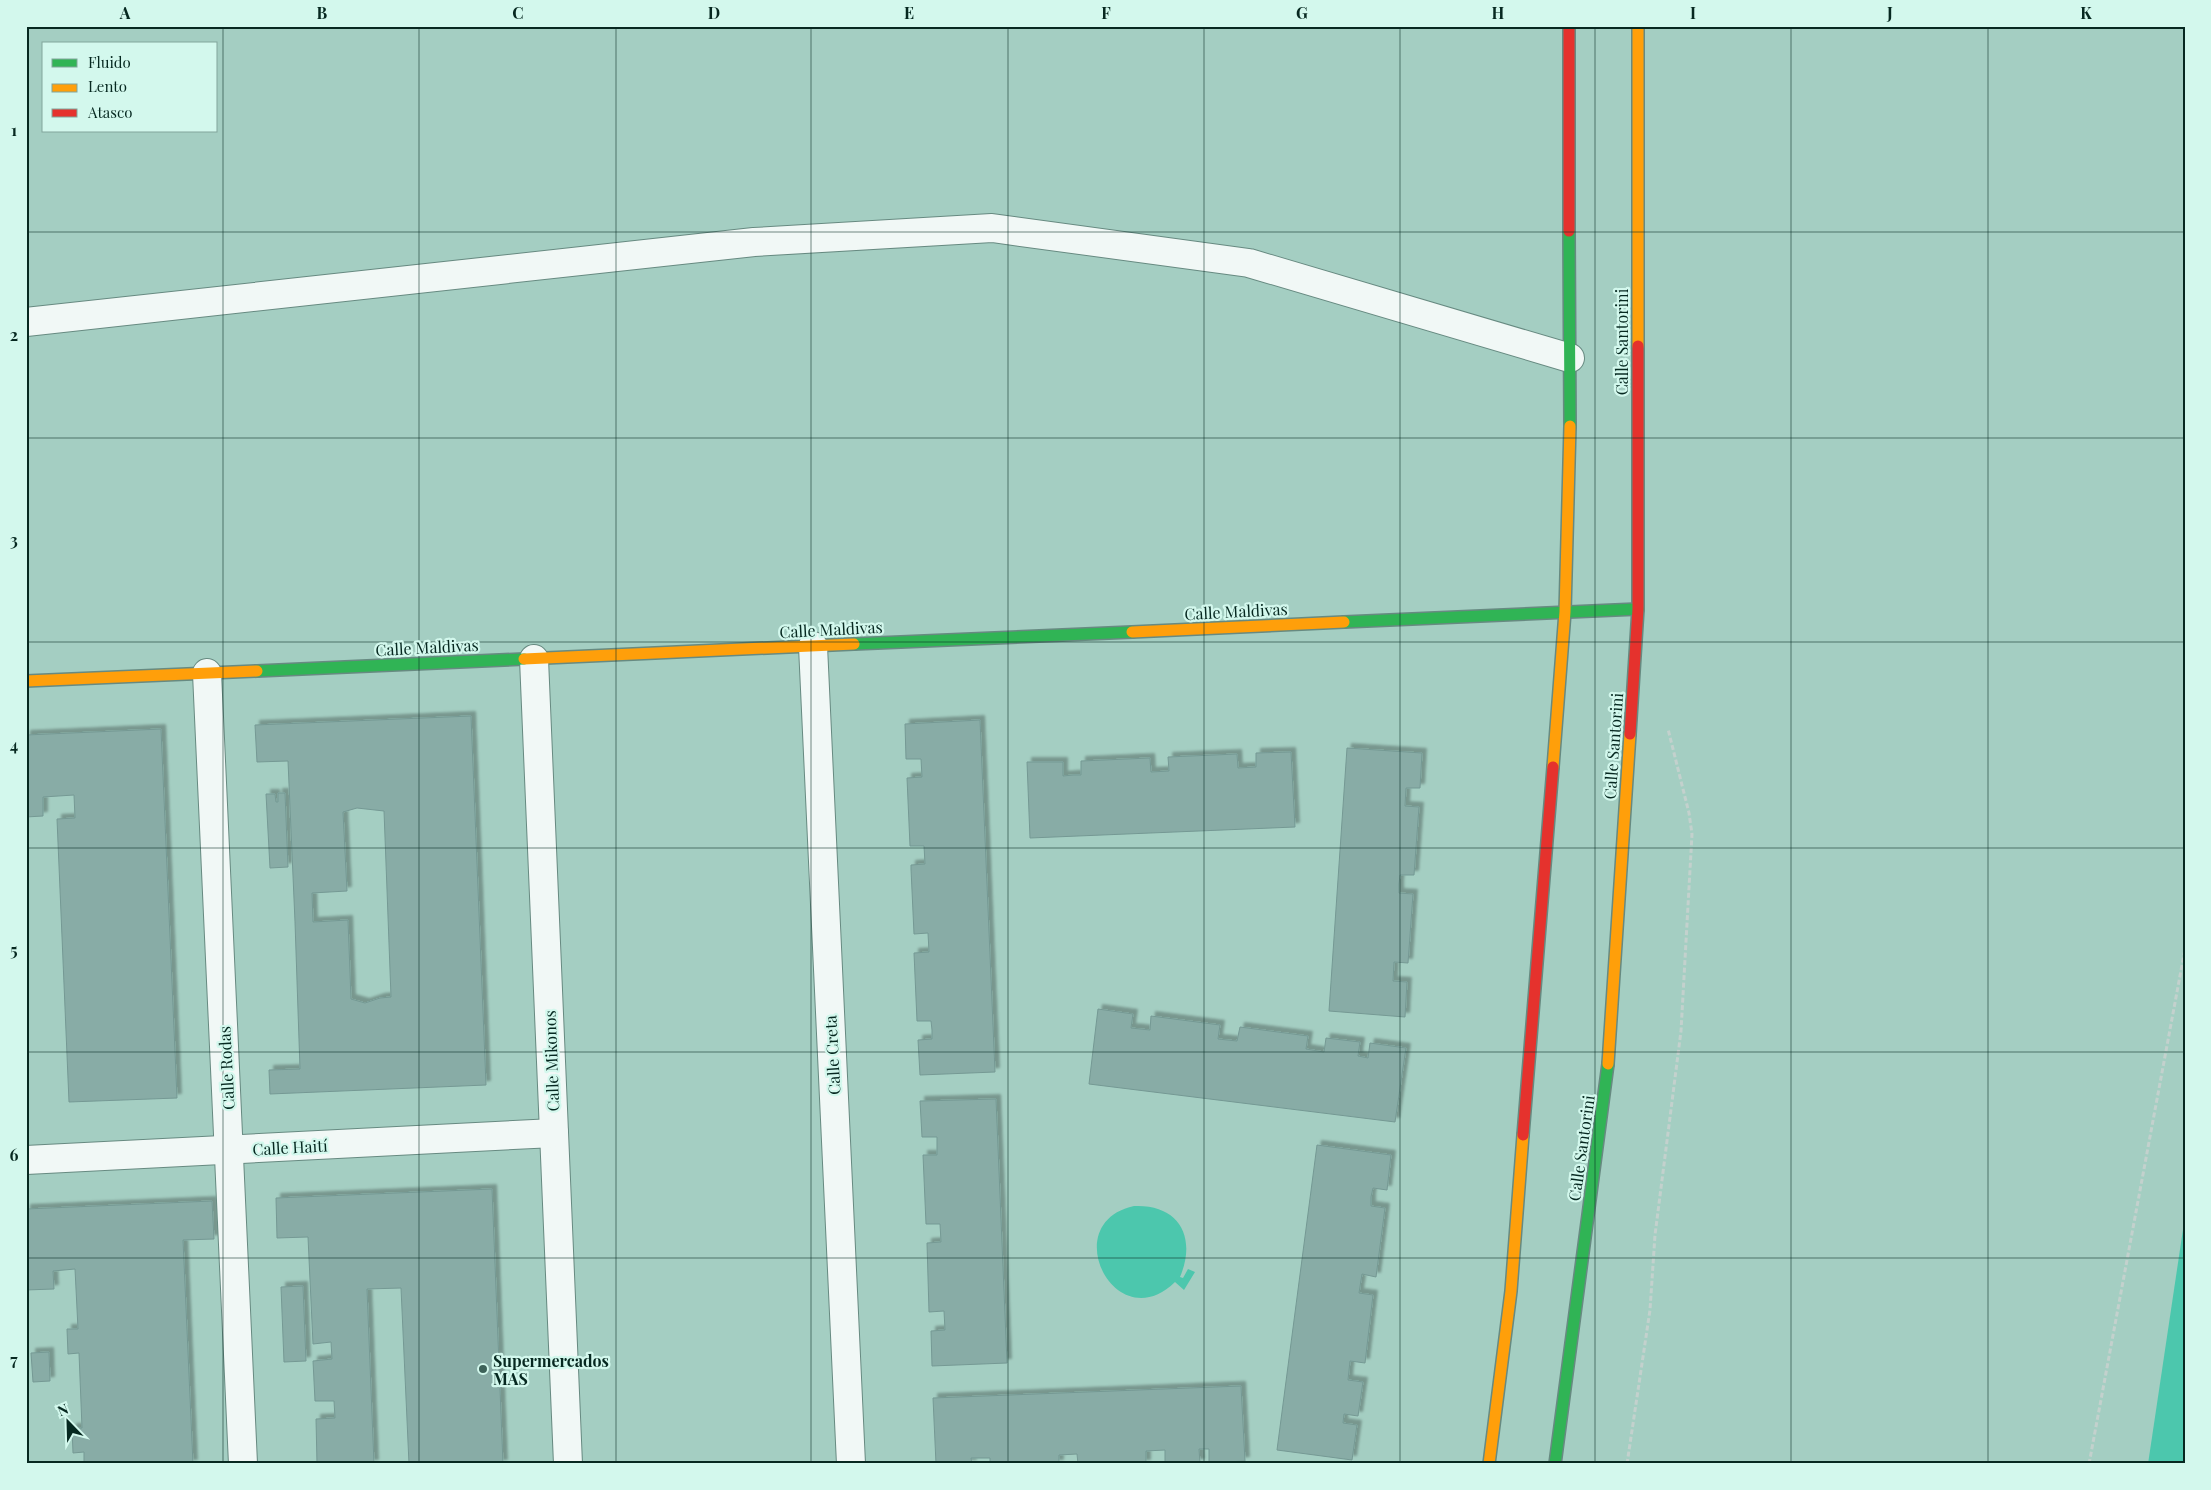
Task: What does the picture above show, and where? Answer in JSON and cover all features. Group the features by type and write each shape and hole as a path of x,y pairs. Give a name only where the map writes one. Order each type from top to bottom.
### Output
{"street":[{"path":"1489,1464 1511,1291 1565,612 1570,484 1569,26"},
{"name":"Calle Santorini","path":"1555,1464 1606,1089 1638,609 1638,26"},
{"path":"26,322 754,242 992,228 1249,263 1570,358"},
{"name":"Calle Maldivas","path":"26,681 1638,609"},
{"name":"Calle Creta","path":"813,646 851,1464"},
{"name":"Calle Mikonos","path":"534,659 568,1464"},
{"name":"Calle Rodas","path":"207,673 243,1464"},
{"name":"Calle Haití","path":"26,1160 554,1134"}],"path":[{"path":"1627,1464 1650,1310 1655,1235 1681,1031 1691,844 1689,814 1666,721"},
{"path":"2089,1464 2185,949"}],"shaded area":[{"path":"1134,1206 1150,1207 1163,1211 1173,1217 1180,1226 1185,1236 1186,1249 1185,1262 1180,1277 1183,1278 1188,1269 1195,1272 1184,1290 1175,1282 1153,1296 1133,1297 1116,1288 1103,1272 1097,1253 1099,1233 1111,1217"},
{"path":"2185,1216 2185,1464 2148,1464"}],"building":[{"path":"471,716 486,1085 270,1094 269,1070 300,1069 295,922 288,761 257,762 255,725","holes":["357,808 384,811 391,997 365,1003 351,999 348,920 313,922 312,893 347,891 343,812"]},
{"path":"980,720 995,1072 920,1075 918,1040 932,1039 932,1030 931,1021 917,1021 914,953 929,952 928,933 914,934 911,865 925,864 924,846 910,846 907,778 922,777 921,759 906,759 905,724"},
{"path":"161,729 177,1098 69,1102 57,819 75,818 74,795 43,797 43,816 26,817 26,735"},
{"path":"1347,748 1422,753 1420,788 1406,788 1405,806 1419,807 1414,875 1400,875 1399,884 1399,893 1413,894 1408,963 1394,962 1393,981 1407,982 1405,1017 1329,1011"},
{"path":"1291,752 1295,827 1030,838 1027,762 1063,762 1063,776 1081,775 1081,761 1150,758 1151,772 1169,771 1168,757 1237,754 1238,768 1256,767 1256,753"},
{"path":"278,793 285,793 288,867 270,868 266,794 275,794 276,802 278,802"},
{"path":"1098,1009 1133,1014 1131,1028 1150,1030 1151,1016 1220,1025 1218,1039 1237,1041 1240,1027 1308,1036 1306,1049 1324,1052 1326,1038 1360,1042 1358,1056 1368,1058 1370,1043 1406,1048 1395,1122 1089,1084"},
{"path":"996,1099 1007,1363 932,1366 931,1331 945,1330 944,1311 929,1312 927,1243 941,1242 940,1224 926,1224 923,1155 937,1155 937,1137 922,1137 920,1101"},
{"path":"1317,1145 1391,1155 1387,1190 1373,1188 1371,1197 1371,1206 1385,1208 1376,1277 1362,1274 1359,1293 1373,1295 1365,1363 1350,1361 1348,1380 1363,1382 1358,1416 1344,1414 1343,1423 1357,1425 1352,1460 1277,1450"},
{"path":"492,1189 503,1464 409,1464 401,1288 367,1289 374,1464 317,1464 316,1419 335,1418 334,1401 315,1401 313,1361 332,1359 331,1342 313,1344 308,1237 277,1238 276,1198"},
{"path":"212,1201 214,1239 183,1240 193,1464 84,1464 84,1452 73,1453 72,1428 82,1428 79,1353 68,1354 67,1329 78,1329 75,1269 53,1271 54,1289 26,1290 26,1209"},
{"path":"303,1286 306,1361 284,1362 281,1287"},
{"path":"49,1352 50,1381 33,1382 31,1353"},
{"path":"1241,1386 1245,1461 1209,1463 1209,1449 1199,1449 1200,1463 1165,1464 1165,1450 1146,1451 1146,1464 1078,1464 1077,1454 1059,1455 1059,1464 990,1464 990,1458 971,1458 972,1464 936,1464 933,1398"}],"traffic: fast":[{"path":"1569,231 1570,426"},
{"path":"1344,622 1638,609"},
{"path":"854,644 1132,632"},
{"path":"257,671 524,659"},
{"path":"1555,1464 1608,1064"}],"traffic: slow":[{"path":"1638,26 1638,346"},
{"path":"1553,767 1565,612 1570,426"},
{"path":"1132,632 1344,622"},
{"path":"524,659 854,644"},
{"path":"26,681 257,671"},
{"path":"1608,1064 1630,734"},
{"path":"1489,1464 1511,1291 1523,1135"}],"traffic: jam":[{"path":"1569,26 1569,231"},
{"path":"1630,734 1638,609 1638,346"},
{"path":"1523,1135 1553,767"}],"place":[{"name":"Supermercados MAS","path":"483,1369"}]}
